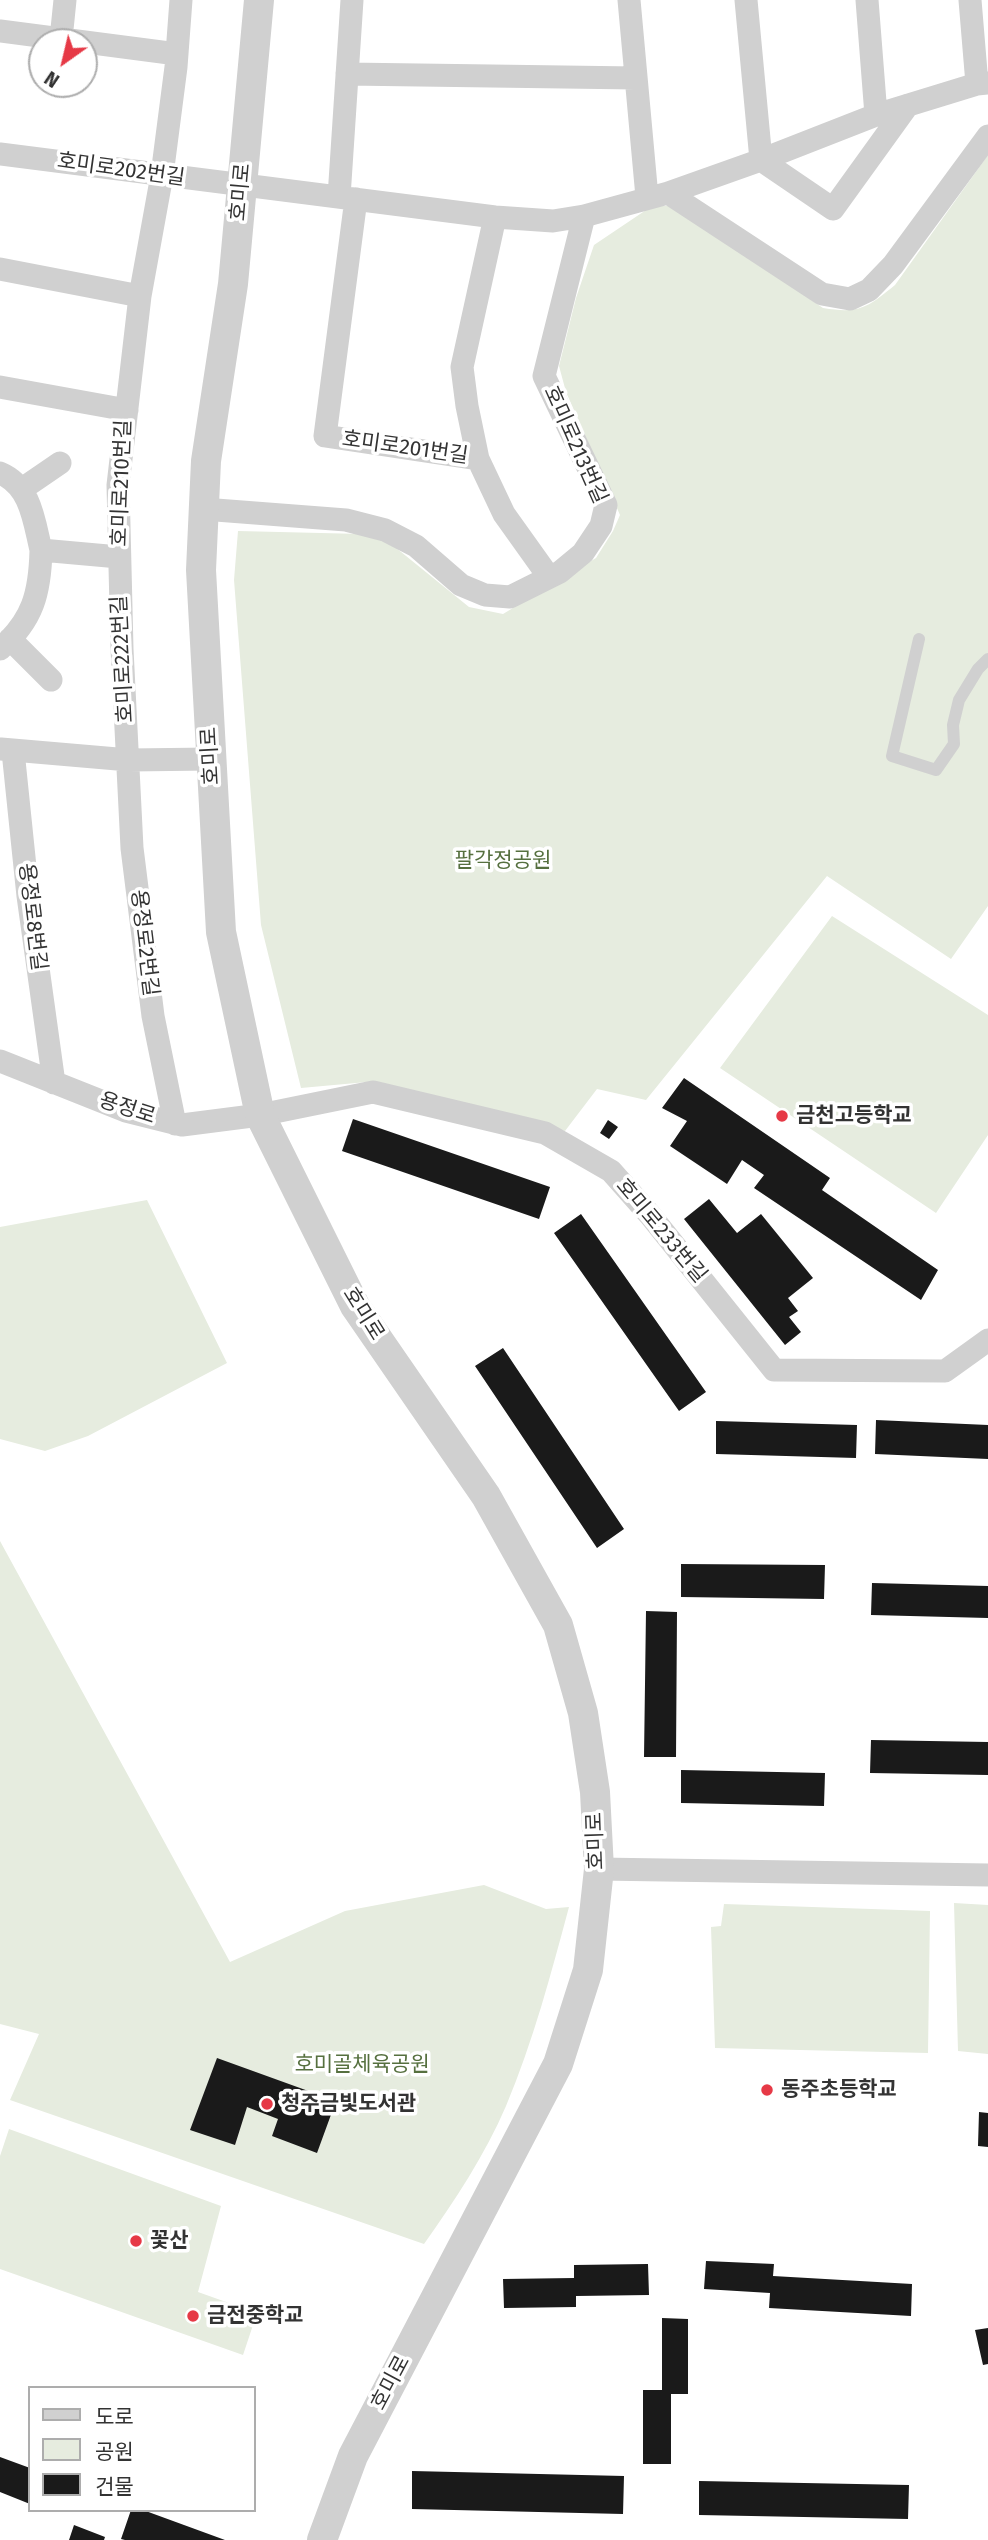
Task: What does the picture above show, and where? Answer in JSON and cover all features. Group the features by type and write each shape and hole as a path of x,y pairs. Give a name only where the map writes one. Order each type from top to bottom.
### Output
{"street":[{"path":"62,28 65,0"},
{"path":"127,410 140,296 162,176 181,0"},
{"name":"호미로","path":"259,0 233,284 206,461 203,509 201,570 221,932 260,1115 355,1306 486,1496 558,1625 583,1713 595,1792 599,1869 588,1970 558,2064 353,2456 322,2540"},
{"path":"347,198 347,74 352,0"},
{"path":"629,0 636,78 658,195 822,294 850,299 869,290 893,265 988,136"},
{"path":"747,0 761,160"},
{"path":"867,0 876,115"},
{"path":"242,186 495,217 553,221 584,215 658,195 761,160 876,115 983,83 970,0"},
{"path":"0,31 28,35"},
{"path":"98,44 177,54"},
{"path":"347,74 636,78"},
{"path":"761,160 833,209 908,105"},
{"name":"호미로202번길","path":"0,154 242,186"},
{"name":"호미로201번길","path":"347,198 325,436 478,459 462,367 495,217"},
{"name":"호미로213번길","path":"203,509 346,520 385,530 416,546 461,585 485,595 510,597 560,572 583,553 601,526 606,505 544,376 584,215"},
{"path":"0,270 140,296"},
{"name":"호미로210번길","path":"0,387 127,410 118,485 119,557"},
{"path":"478,459 504,514 549,577"},
{"path":"22,489 60,463"},
{"path":"0,473 22,489 32,508 41,550 41,579 30,614 5,644 51,680"},
{"path":"41,550 119,557"},
{"name":"호미로222번길","path":"119,557 129,760"},
{"path":"7,750 129,760 211,758"},
{"name":"용정로8번길","path":"7,750 54,1083"},
{"name":"용정로2번길","path":"129,760 132,848 153,1016 176,1124"},
{"name":"용정로","path":"0,1061 126,1111 176,1124 260,1115"},
{"name":"호미로233번길","path":"260,1115 373,1092 544,1133 611,1171 650,1215 774,1370 946,1371 988,1340"},
{"path":"599,1869 988,1875"}],"lane":[{"path":"919,639 892,756 936,770 954,744 953,725 959,700 978,668 988,659"}],"green space":[{"name":"팔각정공원","path":"988,155 988,906 951,959 827,876 646,1100 597,1089 565,1131 367,1082 301,1088 261,925 234,580 238,531 362,534 390,543 469,607 503,614 596,558 620,515 566,392 559,366 576,298 594,245 652,206 672,206 823,308 854,309 869,304 895,285"},
{"path":"832,916 988,1015 988,1135 936,1213 720,1068"},
{"path":"147,1200 227,1363 88,1436 45,1451 0,1439 0,1227"},
{"name":"호미골체육공원","path":"0,1541 230,1962 345,1911 484,1885 546,1909 569,1907 533,2033 506,2106 469,2177 424,2244 10,2100 39,2034 0,2024"},
{"path":"954,1903 988,1905 988,2054 958,2051"},
{"path":"724,1904 930,1911 928,2053 715,2048 711,1927 721,1926"},
{"path":"9,2129 221,2206 198,2292 257,2313 243,2355 0,2269 0,2156"}],"building":[{"path":"684,1078 830,1178 822,1190 938,1270 921,1300 754,1188 764,1175 742,1160 727,1184 670,1146 687,1121 662,1108"},
{"path":"353,1119 550,1187 539,1219 342,1151"},
{"path":"608,1120 618,1127 609,1139 600,1133"},
{"path":"709,1199 737,1233 761,1214 813,1278 788,1298 798,1311 789,1317 801,1332 785,1345 684,1219"},
{"path":"581,1214 706,1392 679,1411 554,1233"},
{"path":"503,1348 624,1529 597,1548 475,1366"},
{"path":"876,1420 988,1425 988,1459 875,1454"},
{"path":"716,1421 857,1425 856,1458 716,1454"},
{"path":"681,1564 825,1565 824,1599 681,1597"},
{"path":"872,1583 988,1586 988,1618 871,1615"},
{"path":"646,1611 677,1612 676,1757 644,1757"},
{"path":"871,1740 988,1742 988,1775 870,1773"},
{"path":"681,1770 825,1773 824,1806 681,1803"},
{"name":"청주금빛도서관","path":"217,2058 336,2101 317,2153 272,2136 278,2119 247,2107 235,2145 190,2130"},
{"path":"979,2112 988,2113 988,2147 978,2146"},
{"path":"706,2261 774,2264 773,2276 912,2284 911,2316 769,2308 770,2293 704,2289"},
{"path":"648,2264 649,2295 576,2296 576,2307 504,2308 503,2279 574,2278 574,2265"},
{"path":"662,2318 688,2319 688,2394 671,2394 671,2464 643,2464 643,2390 662,2390"},
{"path":"988,2328 988,2364 983,2365 975,2330"},
{"path":"0,2457 28,2467 28,2503 0,2492"},
{"path":"412,2471 624,2476 623,2514 412,2509"},
{"path":"699,2481 909,2485 908,2519 699,2515"},
{"path":"130,2512 148,2512 225,2540 125,2540 121,2539"},
{"path":"74,2525 105,2537 104,2540 69,2540"}],"place":[{"name":"금천고등학교","path":"782,1116"},
{"name":"동주초등학교","path":"767,2090"},
{"name":"청주금빛도서관","path":"267,2104"},
{"name":"꽃산","path":"136,2241"},
{"name":"금전중학교","path":"193,2316"}]}
